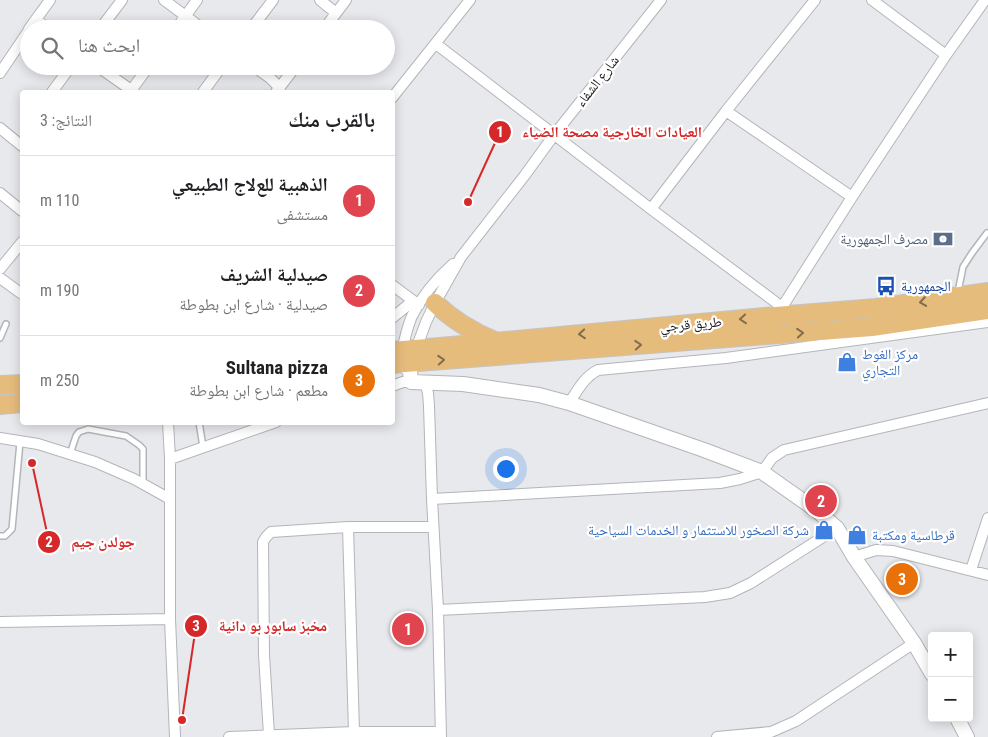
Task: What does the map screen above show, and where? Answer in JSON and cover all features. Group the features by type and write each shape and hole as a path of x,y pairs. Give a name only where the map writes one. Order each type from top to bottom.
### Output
{"highway":[{"name":"طريق قرجي","path":"407,364 498,342 779,311 876,308 988,292"},
{"path":"422,303 449,316 466,328 498,342"},
{"name":"طريق قرجي","path":"407,364 864,328 988,310"},
{"path":"0,386 20,384"},
{"path":"0,405 20,403"}],"main road":[{"path":"407,364 463,384 539,395 569,403 762,472 816,510 837,528 854,557 914,643 928,667"},
{"path":"959,722 967,737"}],"street":[{"path":"36,19 50,0"},
{"path":"107,20 122,0"},
{"path":"164,0 192,20"},
{"path":"182,20 197,0"},
{"path":"258,20 273,0"},
{"path":"320,0 336,13"},
{"path":"331,20 346,0"},
{"path":"395,94 470,0"},
{"name":"شارع الشفاء","path":"407,364 422,303 461,257 554,135 662,0"},
{"path":"651,209 815,0"},
{"path":"872,0 946,55"},
{"path":"436,44 651,209 779,311 946,55 985,0"},
{"path":"0,73 20,43"},
{"path":"53,90 64,75"},
{"path":"109,75 129,90"},
{"path":"133,90 143,75"},
{"path":"204,90 215,75"},
{"path":"266,75 278,90 289,75"},
{"path":"726,111 852,197"},
{"path":"0,128 20,140"},
{"path":"0,194 20,209"},
{"path":"0,269 20,244"},
{"name":"شارع الشفاء","path":"407,364 412,318 438,278 461,257"},
{"path":"0,278 20,293"},
{"path":"395,287 422,303"},
{"path":"395,316 422,303"},
{"path":"569,403 583,381 598,370 726,358 988,322"},
{"path":"395,385 403,382 407,364"},
{"path":"229,737 354,732 440,735 438,610 428,393 407,364"},
{"path":"432,499 720,482 740,479 762,472 772,458 784,450 988,403"},
{"path":"168,425 170,459 170,619 175,737"},
{"path":"170,459 268,425"},
{"path":"0,438 38,444 95,462 134,479 170,499"},
{"path":"971,570 988,518"},
{"path":"269,735 264,655 263,542 266,536 271,532 348,528 433,527"},
{"path":"348,528 354,732"},
{"path":"438,610 705,597 730,593 751,584 837,528"},
{"path":"854,557 876,550 893,551 988,574"},
{"path":"0,622 170,619"},
{"path":"717,737 771,732 796,721 914,643"}],"lane":[{"path":"957,297 963,267 987,233"},
{"path":"0,338 6,324"},
{"path":"199,425 203,448"},
{"path":"70,454 76,436 79,432 88,429 126,436 143,450 144,484"},
{"path":"0,536 6,536 12,529 20,441"}],"place":[{"name":"العيادات الخارجية مصحة الضياء","path":"468,202"},
{"name":"مصرف الجمهورية","path":"943,239"},
{"name":"الجمهورية","path":"886,286"},
{"name":"مركز الغوط التجاري","path":"847,362"},
{"name":"جولدن جيم","path":"32,463"},
{"name":"صيدلية الشريف","path":"821,501"},
{"name":"شركة الصخور للاستثمار و الخدمات السياحية","path":"824,530"},
{"name":"قرطاسية ومكتبة","path":"857,535"},
{"name":"Sultana pizza","path":"902,579"},
{"name":"الذهبية للعﻻج الطبيعي","path":"408,629"},
{"name":"مخبز سابور بو دانية","path":"182,720"}]}
